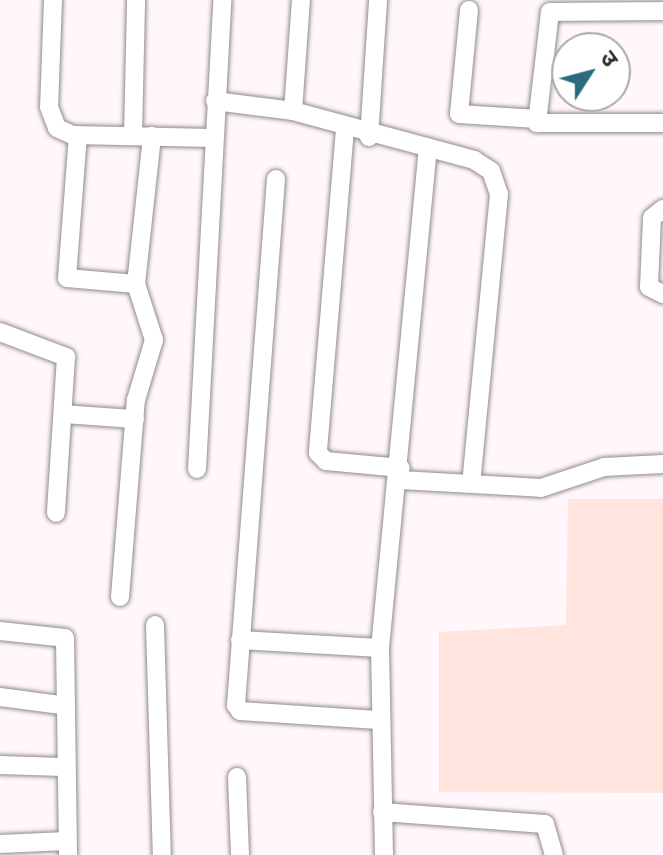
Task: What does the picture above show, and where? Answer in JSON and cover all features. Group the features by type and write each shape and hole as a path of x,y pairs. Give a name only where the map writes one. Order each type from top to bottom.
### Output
{"street":[{"path":"53,0 50,115 57,128 78,135 213,138"},
{"path":"120,597 135,419 154,340 136,284 142,136 136,0"},
{"path":"197,469 222,0"},
{"path":"293,111 301,0"},
{"path":"369,137 378,0"},
{"path":"469,10 459,114 537,119"},
{"path":"663,11 550,12 537,119 540,126 663,123"},
{"path":"215,101 293,111 369,137 428,147 483,164 499,194 471,483"},
{"path":"345,129 318,453 326,461 401,474 541,488 604,467 663,464"},
{"path":"78,135 67,278 136,284"},
{"path":"384,855 378,720 380,648 401,474 406,326 428,147"},
{"path":"276,179 240,640 240,711 378,720"},
{"path":"663,209 652,218 649,287 663,294"},
{"path":"0,332 66,357 56,513"},
{"path":"63,414 135,419"},
{"path":"155,625 162,855"},
{"path":"0,631 64,636 61,705 67,848 0,844"},
{"path":"240,640 380,648"},
{"path":"0,697 61,705"},
{"path":"0,765 63,767"},
{"path":"237,777 240,855"},
{"path":"382,812 545,824 554,855"}],"shaded area":[{"path":"568,499 663,499 663,793 439,792 439,632 566,625"}]}
